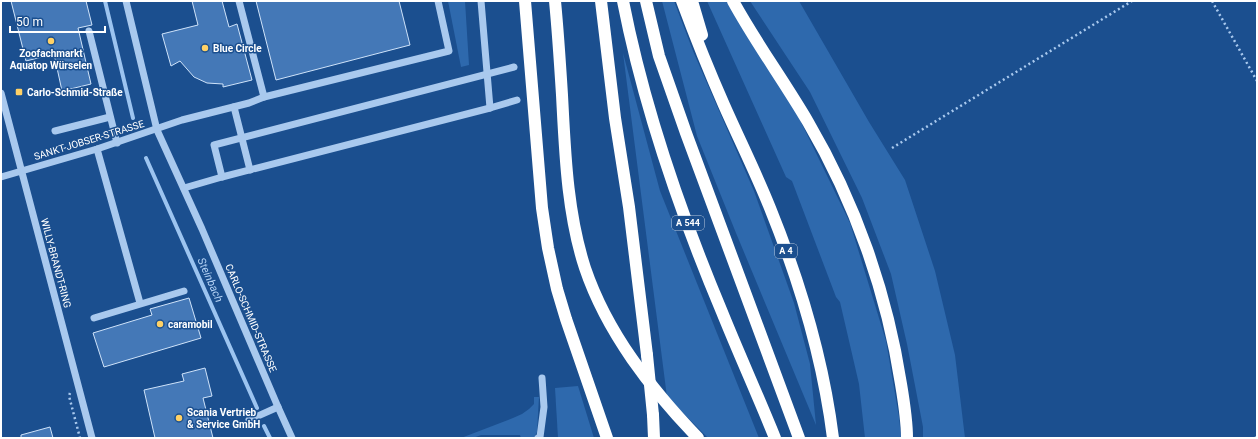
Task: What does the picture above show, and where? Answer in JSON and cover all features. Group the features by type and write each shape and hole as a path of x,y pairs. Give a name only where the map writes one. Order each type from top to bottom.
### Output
{"highway":[{"path":"525,1 542,208 548,248 557,289 566,319 607,438"},
{"path":"547,1 561,79"},
{"path":"555,1 564,140 570,198 577,239 586,268 598,299 613,328 640,371 673,412 698,438"},
{"path":"596,1 604,28"},
{"path":"601,1 647,355 654,438"},
{"name":"A 544","path":"623,1 640,74 663,152 684,213 722,313 775,438"},
{"name":"A 544","path":"646,1 659,56 799,438"},
{"name":"A 4","path":"682,1 716,86 770,209 797,280 819,356 833,438"},
{"path":"692,1 716,86"},
{"path":"733,1 808,123 834,170 856,221 877,282 897,359 908,438"}],"street":[{"name":"CARLO-SCHMID-STRASSE","path":"126,1 158,130 292,438"},
{"path":"239,1 264,97"},
{"name":"SANKT-JOBSER-STRASSE","path":"1,177 117,143 158,130 182,120 249,104 264,97 450,51 438,1"},
{"path":"481,1 490,108"},
{"path":"89,31 117,143"},
{"path":"222,177 214,145 514,67"},
{"name":"WILLY-BRANDT-RING","path":"1,93 92,438"},
{"path":"184,188 517,100"},
{"path":"234,107 250,170"},
{"path":"54,131 110,117"},
{"path":"97,149 140,303"},
{"path":"94,318 184,290"},
{"path":"538,438 540,436 544,407 542,378"},
{"path":"249,420 278,407"}],"path":[{"path":"892,148 1132,1"},
{"path":"1212,1 1257,81"}],"shaded area":[{"path":"448,1 465,1 469,65 461,67"},
{"path":"662,1 674,1 693,51 754,191 794,303 810,364 816,425 697,136"},
{"path":"707,1 728,1 799,118 850,223 886,341 899,417 901,438 865,438 859,384 840,302 836,297 792,181 786,177"},
{"path":"750,1 799,1 869,122 905,180 935,271 955,355 965,438 923,438 923,427 907,344 891,274 862,198 810,92"},
{"path":"623,53 660,191 759,438 708,438 667,397"},
{"path":"578,386 594,438 558,438 555,388"},
{"path":"534,397 539,397 537,432 534,438 521,438 520,435 481,435 473,438 461,438 522,414 534,404"}],"building":[{"name":"Zoofachmarkt Aquatop Würselen","path":"11,1 86,1 92,25 78,28 91,84 62,91 54,54 26,61"},
{"name":"Blue Circle","path":"192,1 222,1 229,27 237,24 252,80 223,87 223,84 207,83 194,77 180,61 171,66 162,34 198,25"},
{"path":"256,1 399,1 410,45 276,80"},
{"name":"caramobil","path":"189,298 201,338 104,367 93,333 152,315 150,309"},
{"name":"Scania Vertrieb & Service GmbH","path":"205,368 212,396 203,398 213,438 155,438 144,390 184,381 182,374"},
{"path":"50,427 53,438 21,438 21,435"}],"waterway":[{"name":"Steinbach","path":"105,1 133,118"},
{"name":"Steinbach","path":"146,158 257,408"},
{"name":"Steinbach","path":"264,426 270,438"}],"place":[{"name":"Zoofachmarkt Aquatop Würselen","path":"51,41"},
{"name":"Blue Circle","path":"205,48"},
{"name":"Carlo-Schmid-Straße","path":"19,92"},
{"name":"caramobil","path":"160,324"},
{"name":"Scania Vertrieb & Service GmbH","path":"179,418"}]}
